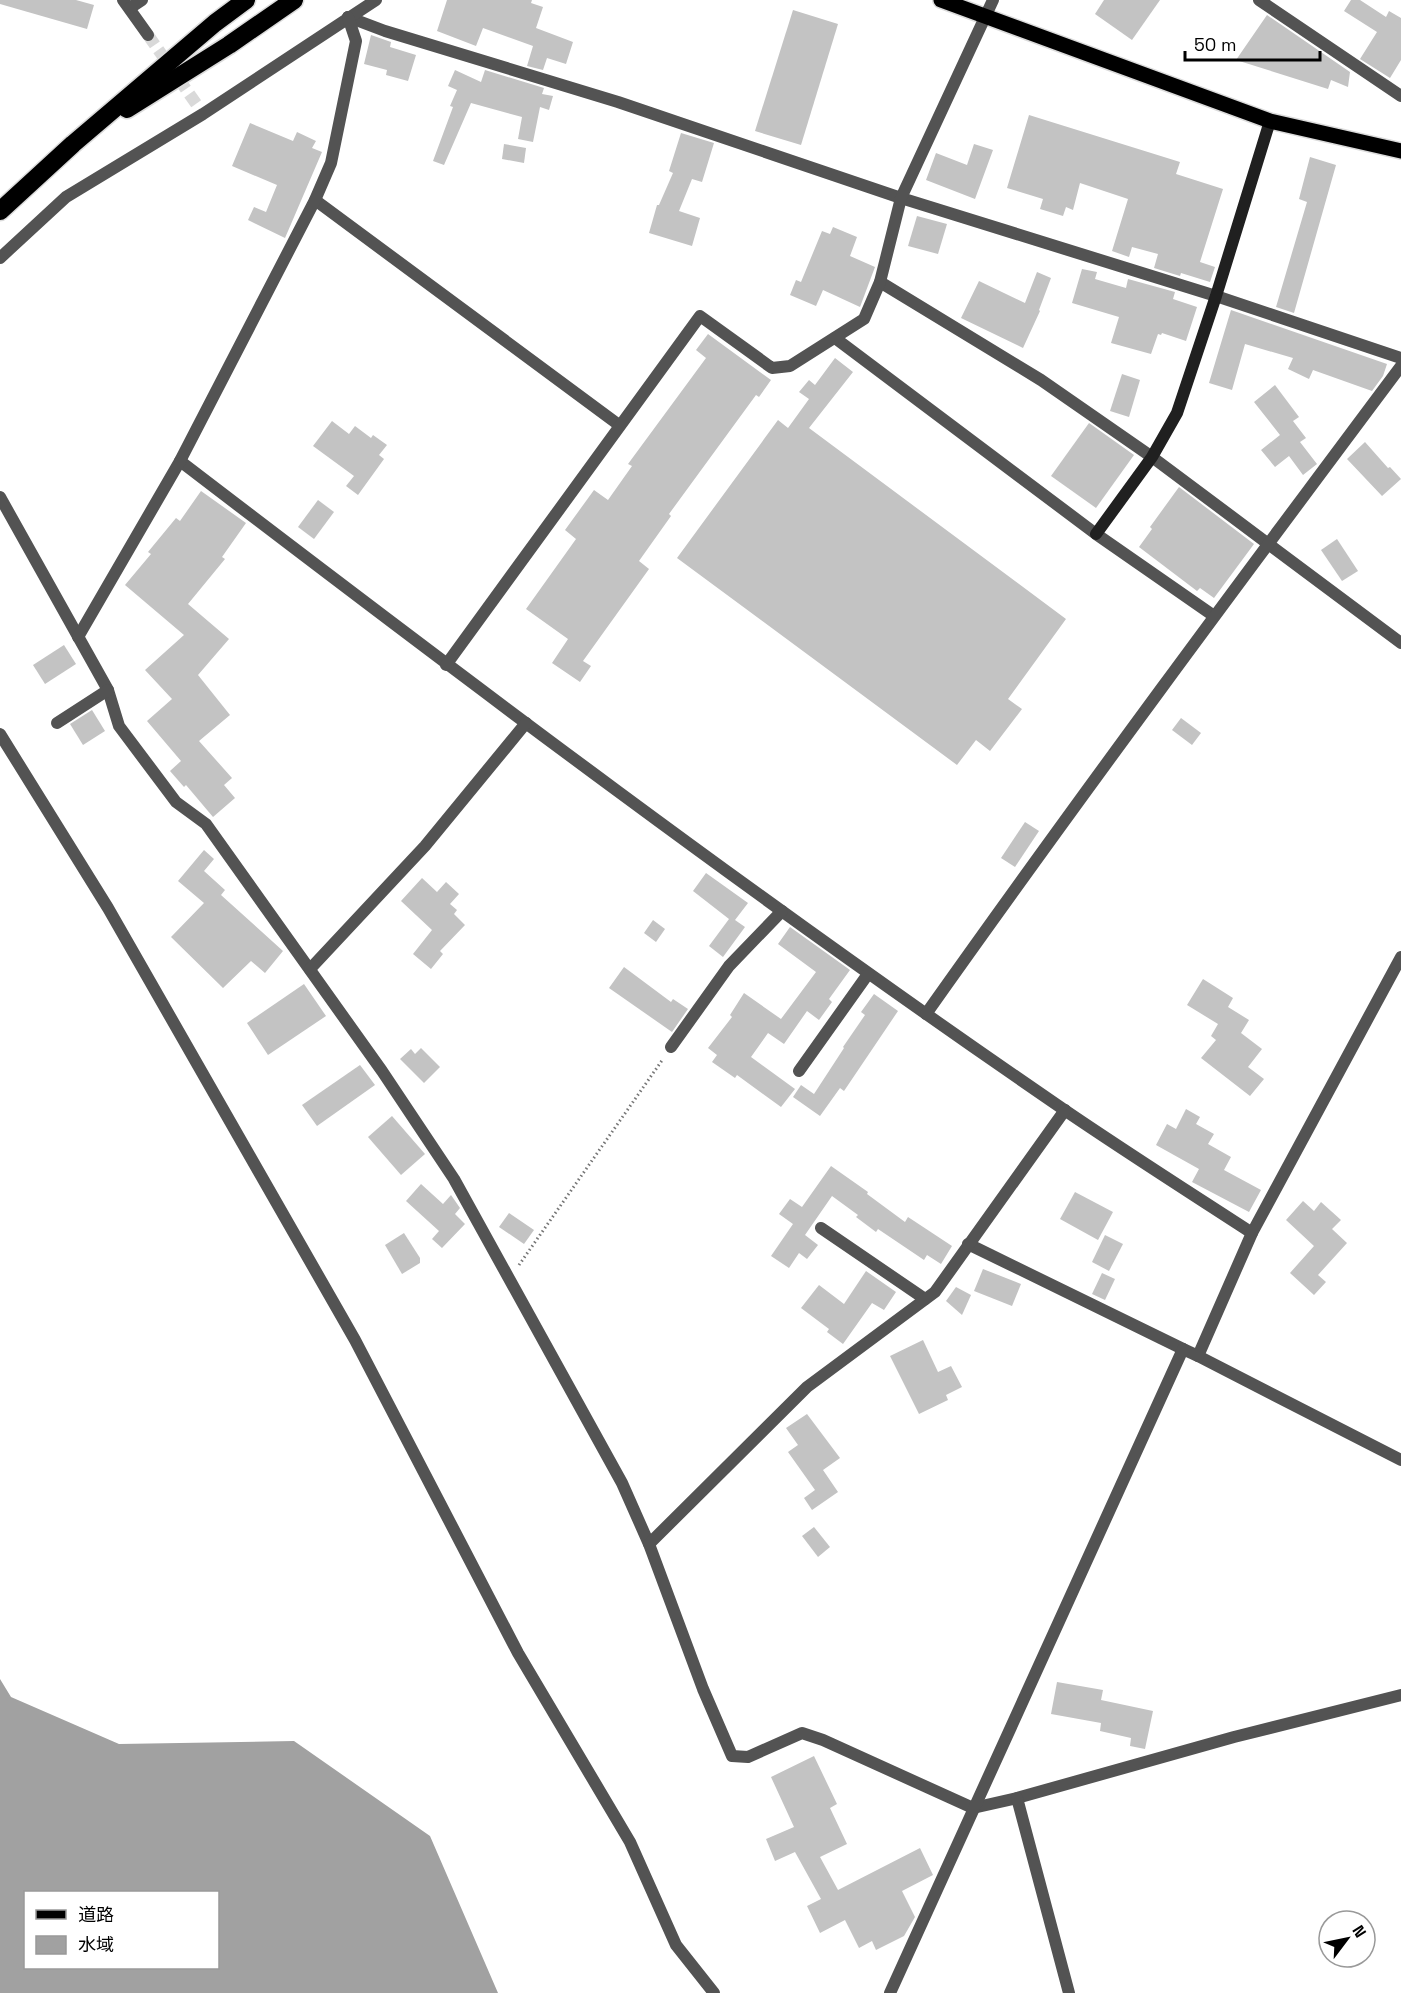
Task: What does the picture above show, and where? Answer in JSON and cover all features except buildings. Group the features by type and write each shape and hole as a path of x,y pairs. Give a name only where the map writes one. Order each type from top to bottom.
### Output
{"highway":[{"path":"0,211 73,144 215,23 246,0"},
{"path":"73,144 229,45 294,0"}],"main road":[{"path":"941,0 1270,121 1401,151"}],"street":[{"path":"142,0 126,4 148,35"},
{"path":"0,258 66,197 200,109 376,0"},
{"path":"446,665 619,424 700,316 772,368 790,366 864,319 880,282 901,198 993,0"},
{"path":"1259,0 1401,96"},
{"path":"348,17 385,31 618,102 901,198 1216,296 1401,358"},
{"path":"78,637 180,461 315,200 331,163 356,41 348,17"},
{"path":"1096,534 1152,457 1177,413 1270,121"},
{"path":"315,200 619,424"},
{"path":"880,282 1041,380 1152,457 1401,643"},
{"path":"835,338 1096,534 1214,616"},
{"path":"926,1014 1214,616 1401,366"},
{"path":"180,461 446,665 868,974 1065,1110 1252,1233"},
{"path":"0,497 108,690 119,726 176,802 206,824 382,1071 454,1179 622,1483 649,1544 703,1689 732,1756 748,1757 801,1733 823,1740 973,1808 1017,1798 1234,1737 1401,1695"},
{"path":"57,723 108,690"},
{"path":"310,969 425,846 526,723"},
{"path":"0,734 108,908 355,1340 518,1653 630,1842 676,1945 714,1993"},
{"path":"671,1047 729,966 782,911"},
{"path":"1198,1356 1252,1233 1401,957"},
{"path":"799,1071 868,974"},
{"path":"649,1544 807,1388 935,1292 1065,1110"},
{"path":"821,1228 925,1299"},
{"path":"968,1244 1198,1356 1401,1460"},
{"path":"890,1993 1183,1349"},
{"path":"1017,1798 1068,1993"}],"path":[{"path":"509,1279 671,1047"}],"water":[{"path":"0,1679 11,1697 119,1744 294,1741 430,1836 498,1993 0,1993"}],"tunnel":[{"path":"148,35 197,105"}]}
